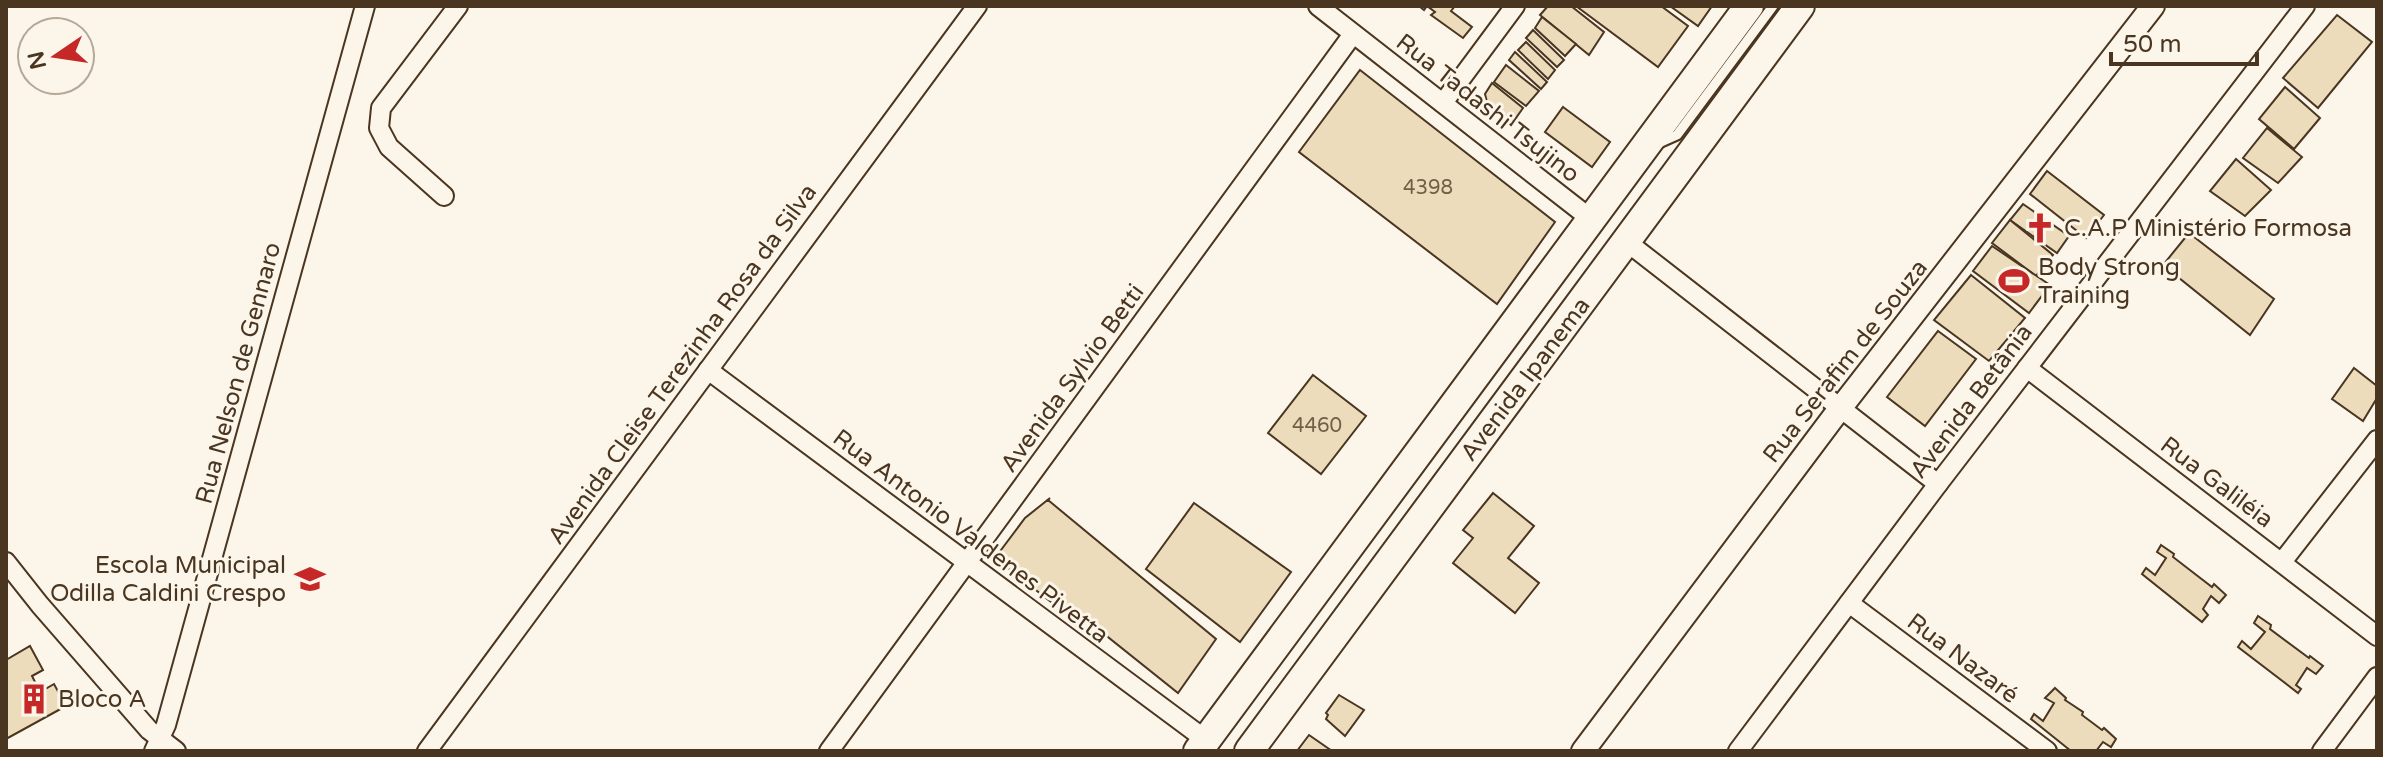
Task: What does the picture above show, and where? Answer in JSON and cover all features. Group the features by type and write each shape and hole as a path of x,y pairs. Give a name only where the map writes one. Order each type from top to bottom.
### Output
{"main road":[{"name":"Avenida Ipanema","path":"1202,745 1749,6"},
{"name":"Avenida Ipanema","path":"1249,751 1800,6"}],"street":[{"name":"Rua Nelson de Gennaro","path":"157,745 175,694 365,6"},
{"path":"444,196 389,147 379,128 381,108 458,6"},
{"name":"Avenida Cleise Terezinha Rosa da Silva","path":"427,751 977,6"},
{"name":"Rua Tadashi Tsujino","path":"1318,6 1591,219"},
{"path":"1443,103 1515,6"},
{"name":"Rua Serafim de Souza","path":"1583,751 1840,409 2153,6"},
{"name":"Avenida Betânia","path":"1738,751 1938,484 2305,6"},
{"name":"Avenida Sylvio Betti","path":"829,751 1353,34"},
{"path":"1627,242 1938,484"},
{"name":"Rua Galiléia","path":"2027,368 2377,636"},
{"name":"Rua Antonio Valdenes Pivetta","path":"708,370 967,563 1202,745"},
{"path":"2282,562 2377,440"},
{"path":"6,562 139,719 157,745 176,751"},
{"name":"Rua Nazaré","path":"1849,603 2047,751"},
{"path":"2322,751 2377,677"}],"lane":[{"path":"1643,150 1677,135 1773,6"},
{"path":"1680,168 1691,143 1792,6"}],"building":[{"path":"1427,6 1455,6 1451,11 1472,27 1463,38 1431,15 1435,12"},
{"path":"1548,6 1571,6 1604,32 1589,55 1540,15"},
{"path":"1576,6 1661,6 1688,26 1658,67"},
{"path":"1670,6 1712,6 1698,26"},
{"path":"2337,15 2372,42 2318,108 2283,78"},
{"path":"1542,17 1576,44 1565,56 1535,28"},
{"path":"1533,30 1564,60 1557,67 1526,38"},
{"path":"1526,42 1555,70 1548,79 1518,50"},
{"path":"1515,52 1547,82 1541,89 1509,60"},
{"path":"1506,65 1539,91 1526,106 1494,82"},
{"path":"1360,70 1555,222 1497,304 1299,152"},
{"path":"1492,83 1523,108 1511,125 1488,106 1485,94"},
{"path":"2285,87 2320,118 2294,149 2259,119"},
{"path":"1563,107 1610,142 1592,167 1545,132"},
{"path":"2267,128 2302,157 2278,183 2243,158"},
{"path":"2236,159 2271,190 2245,216 2210,191"},
{"path":"2047,171 2104,215 2086,238 2030,194"},
{"name":"C.A.P Ministério Formosa","path":"2023,204 2069,236 2057,253 2010,220"},
{"path":"2010,220 2053,255 2036,276 1992,243"},
{"path":"2189,233 2274,299 2250,335 2163,265"},
{"name":"Body Strong Training","path":"1992,246 2050,285 2029,313 1973,271"},
{"path":"1971,275 2025,318 1989,361 1934,320"},
{"path":"1938,331 1976,359 1925,426 1887,397"},
{"path":"2354,368 2377,386 2377,398 2363,421 2332,399"},
{"path":"1313,375 1366,416 1321,474 1268,433"},
{"path":"1493,493 1534,526 1508,558 1539,583 1515,613 1453,563 1473,538 1463,530"},
{"path":"1050,498 1048,500 1216,639 1178,693 1074,610 1069,616 995,558 1025,518"},
{"path":"1194,503 1291,572 1240,642 1146,569"},
{"path":"2161,545 2226,595 2219,603 2211,596 2203,609 2208,615 2202,622 2142,574 2146,568 2155,575 2166,558 2157,552"},
{"path":"2258,616 2271,625 2270,629 2323,666 2316,674 2307,668 2296,685 2301,689 2298,693 2238,647 2242,641 2251,649 2265,632 2254,623"},
{"name":"Bloco A","path":"30,646 43,670 32,676 40,692 54,684 66,706 6,739 6,660"},
{"path":"2055,688 2065,700 2083,712 2082,715 2116,739 2111,747 2103,742 2096,751 2071,751 2031,719 2034,714 2043,721 2054,703 2045,698"},
{"path":"1339,695 1364,710 1345,736 1326,719 1326,713"},
{"path":"1309,735 1332,751 1297,751"}],"place":[{"name":"C.A.P Ministério Formosa","path":"2040,228"},
{"name":"Body Strong Training","path":"2014,281"},
{"name":"Escola Municipal Odilla Caldini Crespo","path":"310,579"},
{"name":"Bloco A","path":"34,699"}]}
